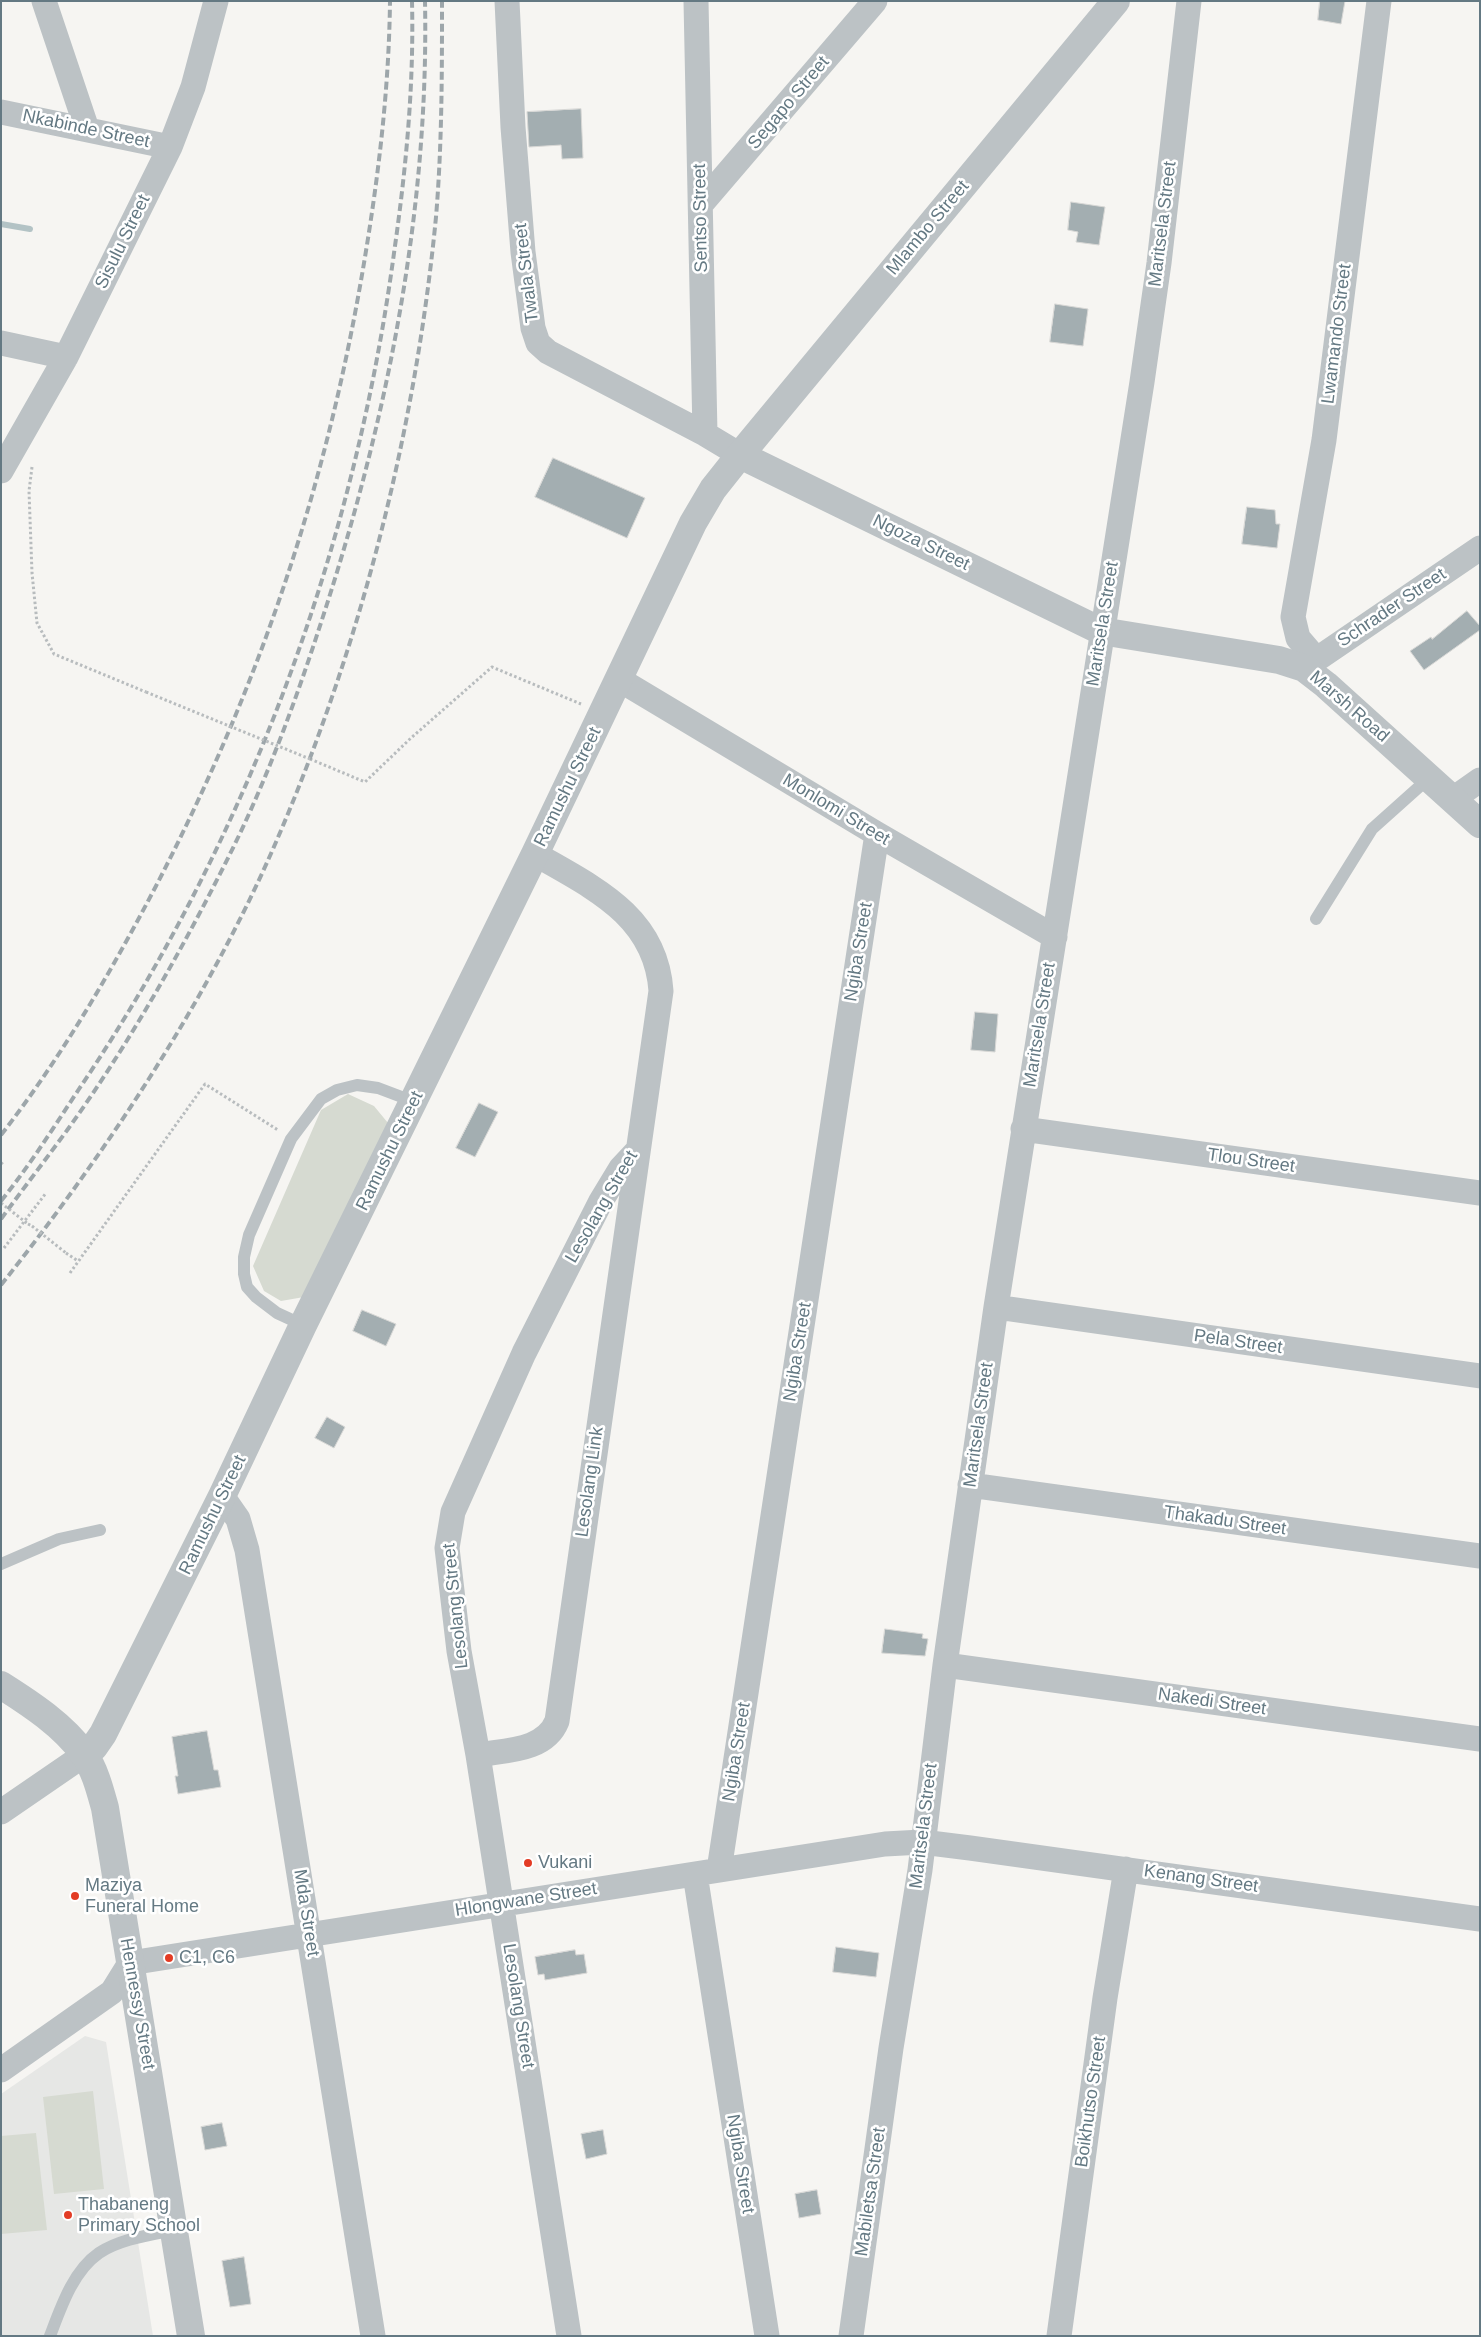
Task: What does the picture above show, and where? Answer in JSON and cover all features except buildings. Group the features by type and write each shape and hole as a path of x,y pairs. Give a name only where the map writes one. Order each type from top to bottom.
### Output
{"street":[{"path":"44,1 87,129"},
{"name":"Sisulu Street","path":"1,471 66,357 170,147 193,87 216,1"},
{"name":"Twala Street","path":"507,1 513,127 522,233 535,336 542,348 548,352 705,434 740,456"},
{"name":"Sentso Street","path":"696,1 702,204 705,434"},
{"name":"Segapo Street","path":"702,204 875,1"},
{"name":"Mlambo Street","path":"740,456 1116,1"},
{"name":"Maritsela Street","path":"891,2048 920,1870 945,1665 996,1308 1157,273 1190,1"},
{"name":"Lwamando Street","path":"1310,664 1298,638 1292,617 1324,440 1379,1"},
{"name":"Nkabinde Street","path":"1,112 170,147"},
{"path":"1,343 66,357"},
{"name":"Ngoza Street","path":"740,456 1101,631"},
{"name":"Ramushu Street","path":"1,1812 84,1755 94,1747 103,1734 222,1496 303,1325 415,1102 536,854 693,523 713,490 740,456"},
{"name":"Schrader Street","path":"1310,664 1480,548"},
{"name":"Marsh Road","path":"1101,631 1310,664 1326,685 1480,824"},
{"name":"Monlomi Street","path":"620,680 877,834 1055,937"},
{"path":"1453,800 1480,780"},
{"name":"Ngiba Street","path":"719,1870 877,834"},
{"name":"Lesolang Street","path":"536,854 577,878 627,914 642,932 656,961 661,991 659,1014 636,1152 621,1168 589,1224 524,1353 454,1512 448,1553 459,1651 478,1755 570,2336"},
{"name":"Tlou Street","path":"1023,1129 1480,1193"},
{"name":"Lesolang Link","path":"478,1755 540,1742 553,1730 557,1721 636,1152"},
{"name":"Pela Street","path":"996,1308 1480,1376"},
{"name":"Thakadu Street","path":"970,1485 1480,1556"},
{"name":"Mda Street","path":"222,1496 238,1520 246,1550 374,2336"},
{"name":"Nakedi Street","path":"945,1665 1480,1739"},
{"name":"Hennessy Street","path":"1,1685 35,1707 64,1733 84,1755 98,1782 105,1808 191,2336"},
{"name":"Hlongwane Street","path":"130,1963 867,1846 922,1842"},
{"name":"Kenang Street","path":"922,1842 1480,1919"},
{"name":"Boikhutso Street","path":"1059,2336 1105,1998 1126,1869"},
{"name":"Ngiba Street","path":"695,1874 767,2336"},
{"path":"1,2070 112,1992 130,1963"},
{"name":"Mabiletsa Street","path":"851,2336 891,2048"}],"lane":[{"path":"1316,920 1372,830 1429,778"},
{"path":"303,1325 277,1313 256,1297 248,1287 244,1274 244,1257 249,1235 292,1139 321,1099 337,1090 357,1085 378,1088 415,1102"},
{"path":"1,1564 59,1539 100,1530"},
{"path":"50,2336 62,2305 81,2271 100,2253 132,2239 174,2230"}],"path":[{"path":"32,463 29,500 32,573 37,623 54,654 365,782 411,738 492,667 603,713"},
{"path":"70,1273 205,1084 292,1139"},
{"path":"4,1248 46,1193"},
{"path":"1,1203 78,1262"}],"shaded area":[{"path":"348,1094 374,1106 388,1123 304,1297 281,1301 264,1291 253,1266 321,1110"},
{"name":"Thabaneng Primary School","path":"85,2036 106,2042 153,2336 1,2336 1,2094"},
{"path":"93,2091 104,2189 54,2194 43,2097"},
{"path":"36,2133 47,2230 1,2234 1,2136"}],"waterway":[{"path":"1,224 30,229"}],"railway":[{"path":"1,1135 65,1045 156,886 194,810 228,734 259,657 286,580 332,422 350,340 365,257 382,129 388,65 390,1"},
{"path":"1,1201 51,1132 139,994 193,895 242,794 284,689 321,583 352,474 376,364 394,253 408,127 412,64 412,1"},
{"path":"1,1219 91,1097 154,996 244,826 283,732 306,668 349,531 369,457 401,307 412,231 420,154 424,78 425,1"},
{"path":"1,1285 40,1235 115,1130 151,1076 217,964 273,849 304,773 332,696 357,618 398,460 427,298 436,217 441,136 442,1"}],"place":[{"name":"Vukani","path":"528,1863"},
{"name":"Maziya Funeral Home","path":"75,1896"},
{"name":"C1, C6","path":"169,1958"},
{"name":"Thabaneng Primary School","path":"68,2215"}]}
